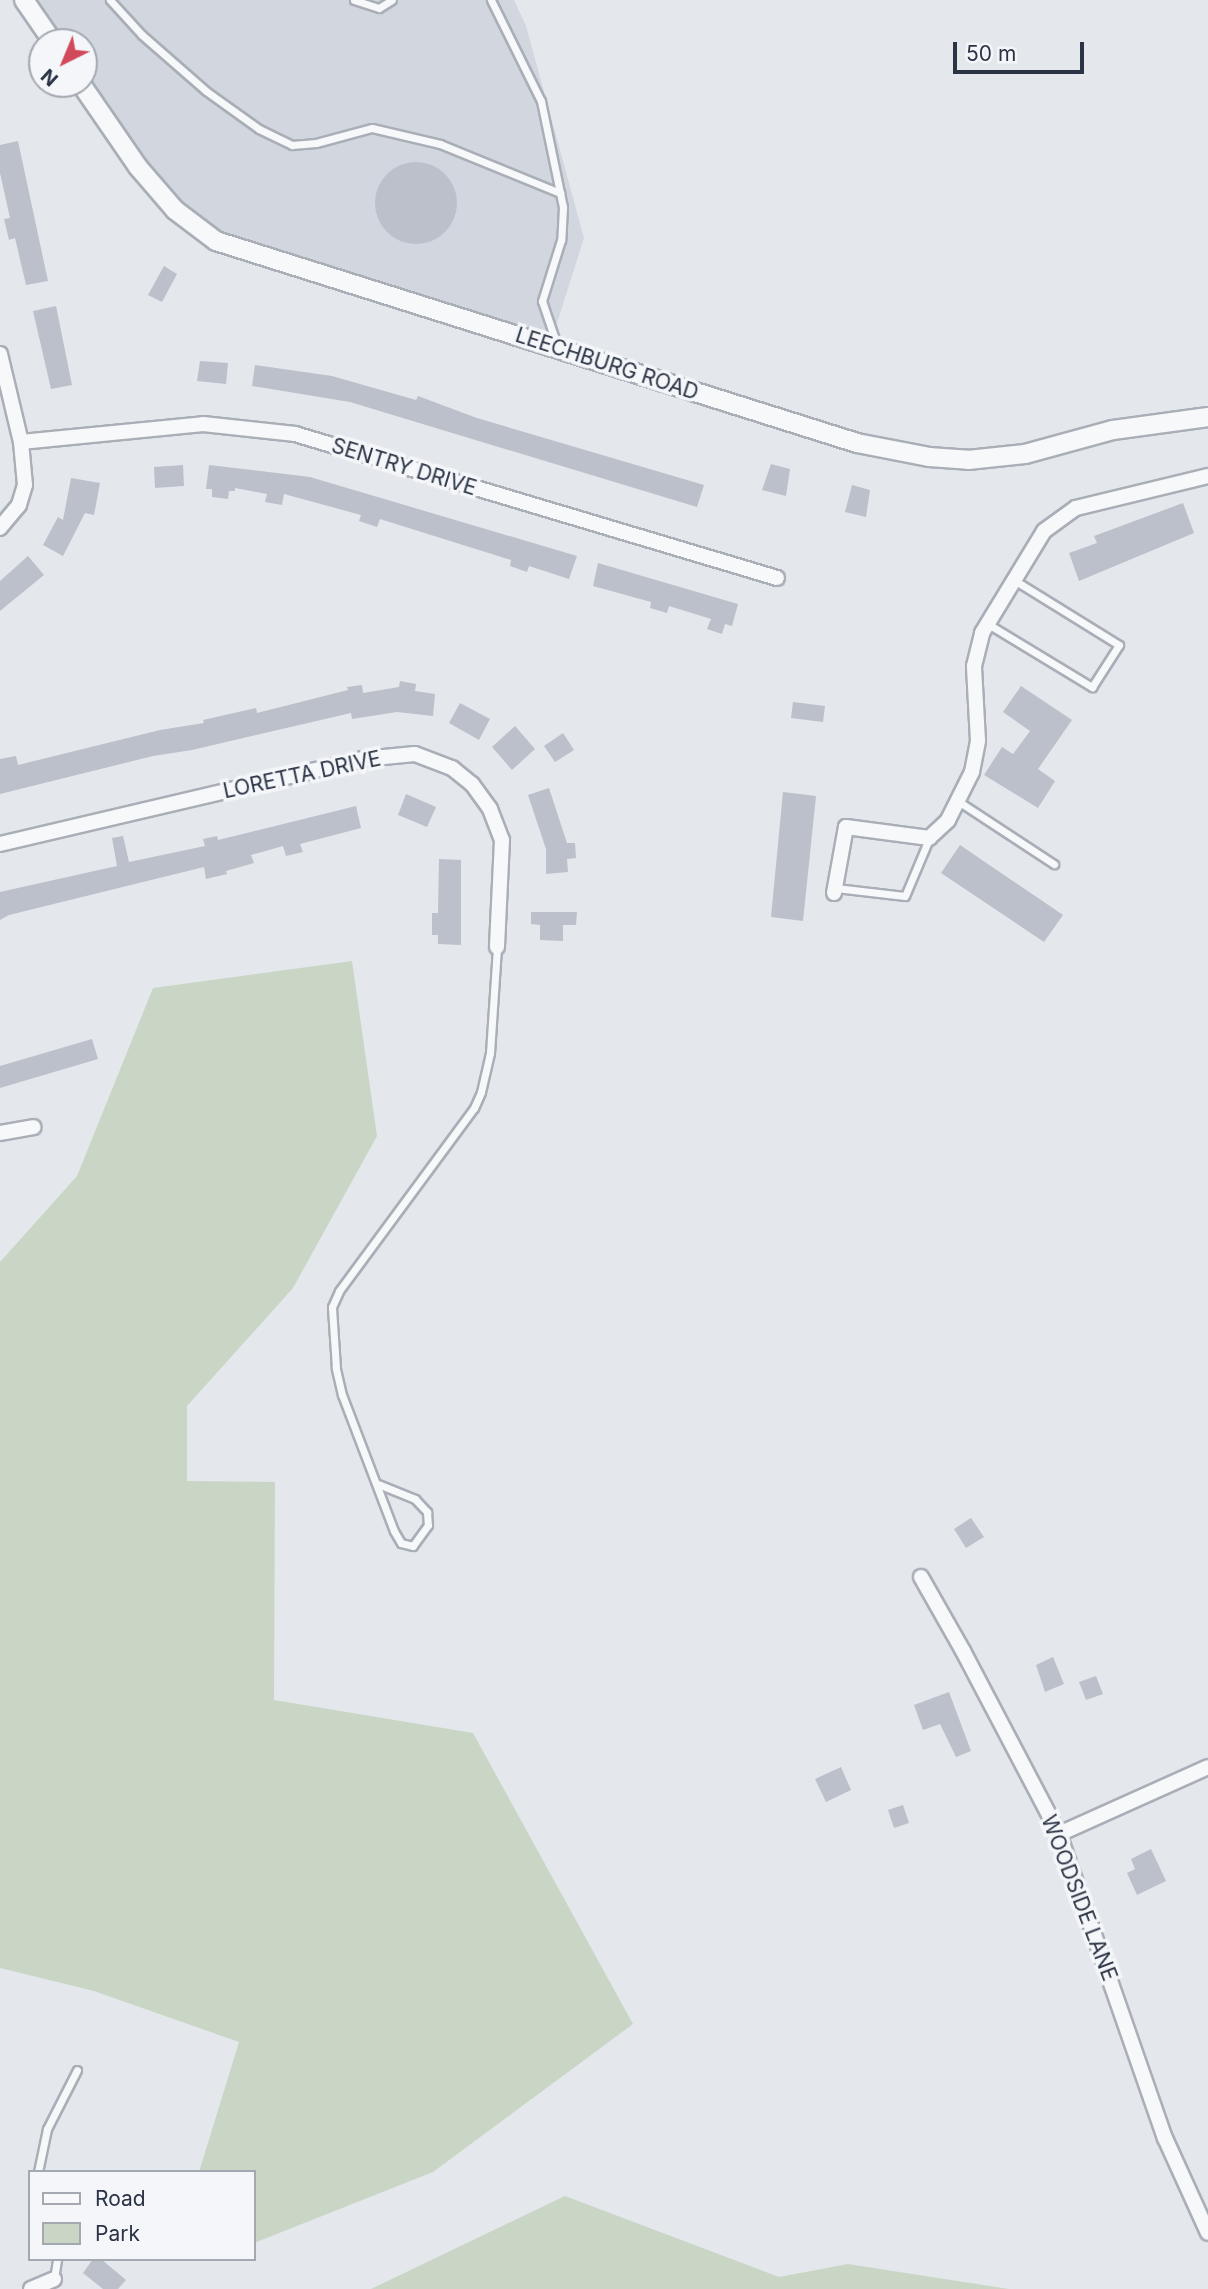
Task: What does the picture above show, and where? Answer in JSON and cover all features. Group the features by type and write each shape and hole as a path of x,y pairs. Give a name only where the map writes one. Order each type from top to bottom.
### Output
{"street":[{"path":"24,0 43,28"},
{"name":"LEECHBURG ROAD","path":"91,98 138,167 175,210 216,241 857,443 929,457 968,460 1025,454 1113,430 1208,417"},
{"path":"0,354 21,442 25,485 19,505 0,528"},
{"name":"SENTRY DRIVE","path":"21,442 203,424 295,434 777,578"},
{"path":"834,890 846,827 929,838 948,820 972,772 976,751 974,666 982,633 1044,531 1076,508 1208,476"},
{"name":"LORETTA DRIVE","path":"0,844 363,759 415,754 462,776 472,784 490,809 502,840 497,947"},
{"path":"0,1133 33,1127"},
{"name":"WOODSIDE LANE","path":"920,1577 963,1651 1059,1834 1165,2138 1208,2232"},
{"path":"1059,1834 1208,1768"},
{"path":"32,2289 54,2279"}],"lane":[{"path":"110,0 142,35 206,91 259,129 292,145 316,143 372,128 440,144 560,192"},
{"path":"354,0 379,8 392,0"},
{"path":"491,0 541,102 563,206 561,240 542,301 558,348"},
{"path":"988,624 1092,687 1119,645 1014,580"},
{"path":"958,800 1054,864"},
{"path":"834,890 905,896 929,838"},
{"path":"377,1484 415,1499 427,1512 428,1525 412,1546 401,1543 394,1531 342,1395 336,1368 332,1307 340,1291 474,1108 481,1092 490,1053 497,947"},
{"path":"38,2170 47,2129 77,2070"},
{"path":"54,2279 57,2261"}],"shaded area":[{"path":"24,0 514,0 526,26 584,238 550,345 195,225 138,167 93,98 98,98 98,28 43,28"}],"green space":[{"path":"352,961 377,1136 293,1288 187,1406 187,1481 275,1482 274,1700 473,1733 633,2024 433,2172 256,2242 256,2170 200,2170 239,2042 94,1991 0,1968 0,1262 77,1176 153,988"},
{"path":"565,2196 779,2277 848,2264 1009,2289 371,2289"}],"building":[{"path":"18,141 48,281 26,285 15,238 9,240 4,219 10,218 0,173 0,145"},
{"path":"416,162 432,165 445,174 454,187 457,203 454,219 445,232 432,241 416,244 400,241 387,232 378,219 375,203 378,187 387,174 400,165"},
{"path":"164,266 177,274 162,302 148,295"},
{"path":"56,306 72,385 51,389 33,311"},
{"path":"200,361 228,363 226,384 197,381"},
{"path":"255,365 332,376 416,400 418,396 477,418 704,485 697,507 350,402 252,386"},
{"path":"771,464 790,469 786,496 762,490"},
{"path":"183,465 184,486 155,488 154,467"},
{"path":"209,465 310,477 577,556 569,579 529,566 527,572 510,566 511,560 380,519 377,527 359,521 361,515 284,494 282,505 265,502 267,494 235,488 235,491 229,491 228,499 212,497 212,489 206,489"},
{"path":"71,478 100,483 94,515 85,513 63,556 43,545 58,517 63,520"},
{"path":"852,485 870,490 866,517 845,512"},
{"path":"1183,503 1194,533 1079,581 1069,553 1097,543 1094,536"},
{"path":"28,556 44,575 0,611 0,581"},
{"path":"598,563 738,604 732,626 725,624 722,634 707,629 711,619 669,606 667,613 650,608 651,602 593,586"},
{"path":"400,681 416,684 415,691 435,694 433,716 397,712 352,719 351,713 192,750 153,756 0,794 0,759 16,756 18,765 160,730 204,723 203,720 256,708 257,713 348,690 347,687 362,685 363,693 399,687"},
{"path":"1021,686 1072,720 1038,769 1055,781 1038,808 984,775 1002,747 1013,754 1030,731 1003,712"},
{"path":"793,702 825,706 823,722 791,718"},
{"path":"460,703 490,719 479,740 449,723"},
{"path":"515,726 535,749 512,770 492,747"},
{"path":"563,733 574,750 555,762 544,746"},
{"path":"549,788 567,843 575,843 576,858 567,859 568,872 546,874 546,849 528,795"},
{"path":"783,792 816,796 803,921 771,917"},
{"path":"406,794 436,807 427,827 398,815"},
{"path":"356,806 361,828 300,844 303,852 286,856 283,846 251,855 254,863 226,871 227,874 206,879 204,867 9,915 0,920 0,892 117,866 112,838 123,836 129,862 205,846 203,839 217,836 218,840"},
{"path":"960,845 1063,915 1044,942 941,873"},
{"path":"439,859 461,860 461,945 438,944 438,935 432,935 432,913 438,913"},
{"path":"531,912 577,912 576,925 563,925 563,941 540,940 540,925 531,924"},
{"path":"92,1039 98,1059 0,1088 0,1066"},
{"path":"971,1518 984,1537 966,1548 954,1529"},
{"path":"1053,1657 1064,1684 1045,1692 1036,1665"},
{"path":"1096,1676 1103,1694 1086,1700 1079,1682"},
{"path":"949,1692 971,1751 956,1757 940,1724 923,1730 914,1705"},
{"path":"841,1767 851,1790 826,1802 815,1779"},
{"path":"903,1805 909,1823 894,1828 888,1810"},
{"path":"1151,1849 1166,1881 1137,1895 1127,1873 1135,1869 1131,1859"},
{"path":"92,2261 103,2261 126,2280 118,2289 103,2289 83,2273"}]}
